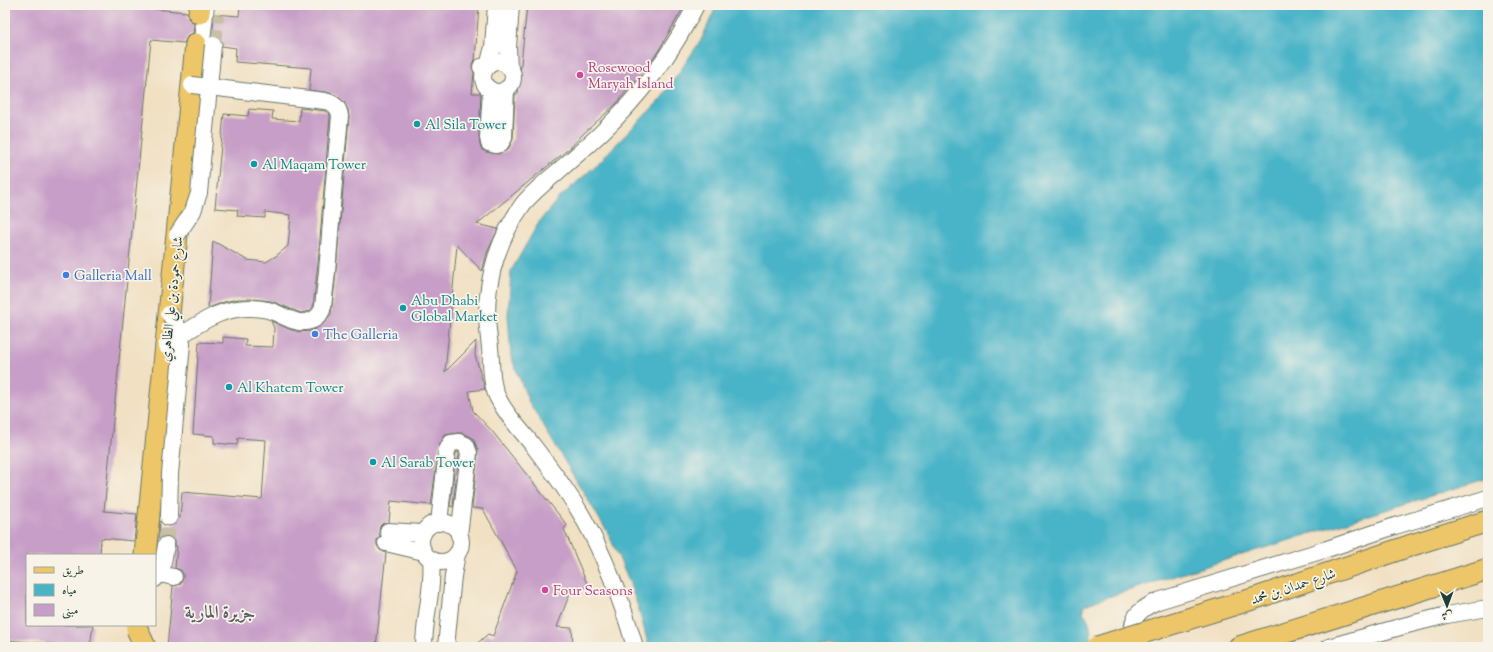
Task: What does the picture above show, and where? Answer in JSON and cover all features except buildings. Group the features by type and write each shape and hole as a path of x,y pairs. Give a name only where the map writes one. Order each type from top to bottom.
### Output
{"main road":[{"name":"شارع حمودة بن علي الظاهري","path":"160,553 173,341 169,314 177,235 200,86 204,45"},
{"name":"شارع حمدان بن محمد","path":"1097,647 1259,597 1488,521"},
{"path":"1239,647 1488,569"}],"street":[{"path":"486,78 492,52 496,5"},
{"path":"486,78 512,82 509,68 508,48 511,5"},
{"path":"635,647 623,605 605,561 581,514 563,485 498,399 492,380 487,316 488,299 491,274 498,252 504,237 522,206 536,190 598,136 640,91 676,40 696,5"},
{"path":"163,576 160,553 171,350 207,8"},
{"path":"486,78 492,63 501,63 509,68"},
{"path":"169,517 170,474 182,350 173,341 211,316 240,308 269,310 296,322 310,321 318,316 322,308 326,279 340,116 334,104 325,101 200,86"},
{"path":"439,523 446,450 451,443 459,442 466,445 469,453 459,535"},
{"path":"1134,647 1132,633 1137,613 1158,601 1488,498"},
{"path":"424,647 432,576 427,556 421,546 421,540 423,533 427,528 432,524 439,523 445,523 456,530 461,542 453,576 446,647"},
{"path":"423,533 387,537 442,562 453,558 457,554"},
{"path":"1329,647 1447,615 1488,608"}],"water":[{"path":"717,5 1488,5 1488,478 1085,605 1083,612 1089,624 1091,633 1091,647 649,647 628,578 608,533 529,402 511,357 508,315 511,271 539,222 557,200 594,167 661,99 701,40"}],"tunnel":[{"path":"213,45 216,14"},
{"path":"166,545 169,517"}],"place":[{"name":"Rosewood Maryah Island","path":"580,75"},
{"name":"Al Sila Tower","path":"417,124"},
{"name":"Al Maqam Tower","path":"254,164"},
{"name":"Galleria Mall","path":"66,275"},
{"name":"Abu Dhabi Global Market","path":"403,308"},
{"name":"The Galleria","path":"315,334"},
{"name":"Al Khatem Tower","path":"229,387"},
{"name":"Al Sarab Tower","path":"373,462"},
{"name":"Four Seasons","path":"545,590"}],"district":[{"name":"جزيرة المارية","path":"220,612"}]}
